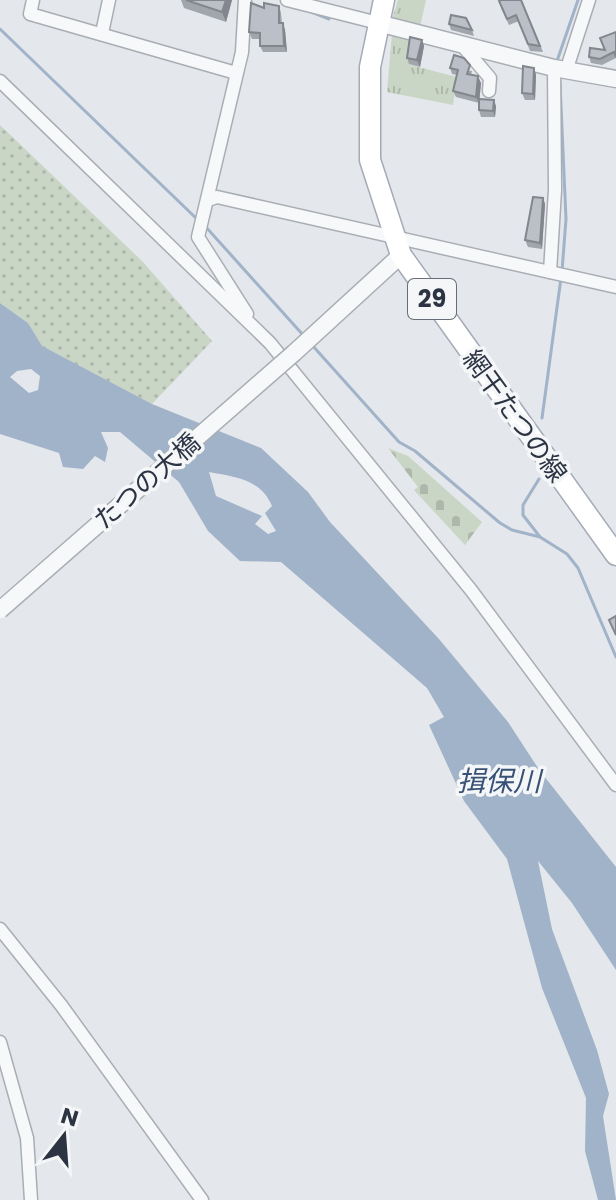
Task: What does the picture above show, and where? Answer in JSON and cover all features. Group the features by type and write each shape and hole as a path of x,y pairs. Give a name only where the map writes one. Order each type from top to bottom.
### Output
{"main road":[{"name":"網干たつの線","path":"384,0 378,23 367,110 370,160 398,245 616,555"}],"street":[{"path":"33,0 30,14 236,73"},
{"path":"102,33 109,0"},
{"path":"245,0 236,73 198,237 255,327 471,590 616,785"},
{"path":"333,14 336,0"},
{"path":"293,1 333,14 560,69 616,79"},
{"path":"550,272 560,69 586,1"},
{"path":"461,44 490,78 489,91"},
{"path":"0,81 215,293 255,327"},
{"path":"208,200 217,197 398,245 616,287"},
{"name":"たつの大橋","path":"0,610 294,353 398,245"},
{"path":"0,929 61,1005 202,1200"},
{"path":"0,1042 27,1138 31,1200"}],"green space":[{"path":"398,0 426,0 420,27 392,20"},
{"path":"392,34 411,38 410,65 457,77 453,105 387,92"},
{"path":"0,125 143,262 212,341 152,404 41,346 28,323 0,303"},
{"path":"388,448 408,456 482,522 465,545 414,490 418,487"}],"water":[{"name":"揖保川","path":"0,303 28,323 42,346 152,404 261,448 308,492 330,522 439,639 508,722 540,771 616,867 616,970 572,903 538,861 552,929 597,1050 609,1094 603,1116 616,1200 598,1200 585,1151 586,1098 542,988 507,859 464,801 429,725 444,717 427,688 281,562 240,561 208,531 179,482 120,432 101,432 108,448 105,462 95,456 83,469 63,467 59,453 0,434","holes":["31,369 40,376 38,390 29,393 10,377 17,371","209,472 246,481 261,490 272,506 265,513 276,531 268,534 255,524 262,516 216,496"]}],"building":[{"path":"186,0 226,0 222,12"},
{"path":"501,0 521,0 540,46 528,44 516,15 507,19"},
{"path":"251,3 264,8 264,3 279,6 284,46 260,46 260,33 249,32"},
{"path":"451,15 466,18 472,30 449,24"},
{"path":"616,32 616,57 614,52 600,59 589,57 590,48 605,50 600,38"},
{"path":"410,37 422,40 417,60 407,58"},
{"path":"454,55 464,58 470,65 467,74 478,76 476,97 453,91 458,70 450,68"},
{"path":"523,66 534,68 533,94 522,93"},
{"path":"479,99 494,100 493,111 479,110"},
{"path":"533,197 543,198 540,243 525,240"},
{"path":"616,616 616,635 609,620"}],"waterway":[{"path":"557,61 578,0"},
{"path":"309,11 329,19"},
{"path":"0,29 199,221"},
{"path":"560,83 566,219 562,271"},
{"path":"205,226 304,336"},
{"path":"542,418 561,278"},
{"path":"312,345 399,442 415,451 500,523 512,530 540,537"},
{"path":"539,479 523,505 523,515 540,537 567,554 578,568 616,657"}]}
